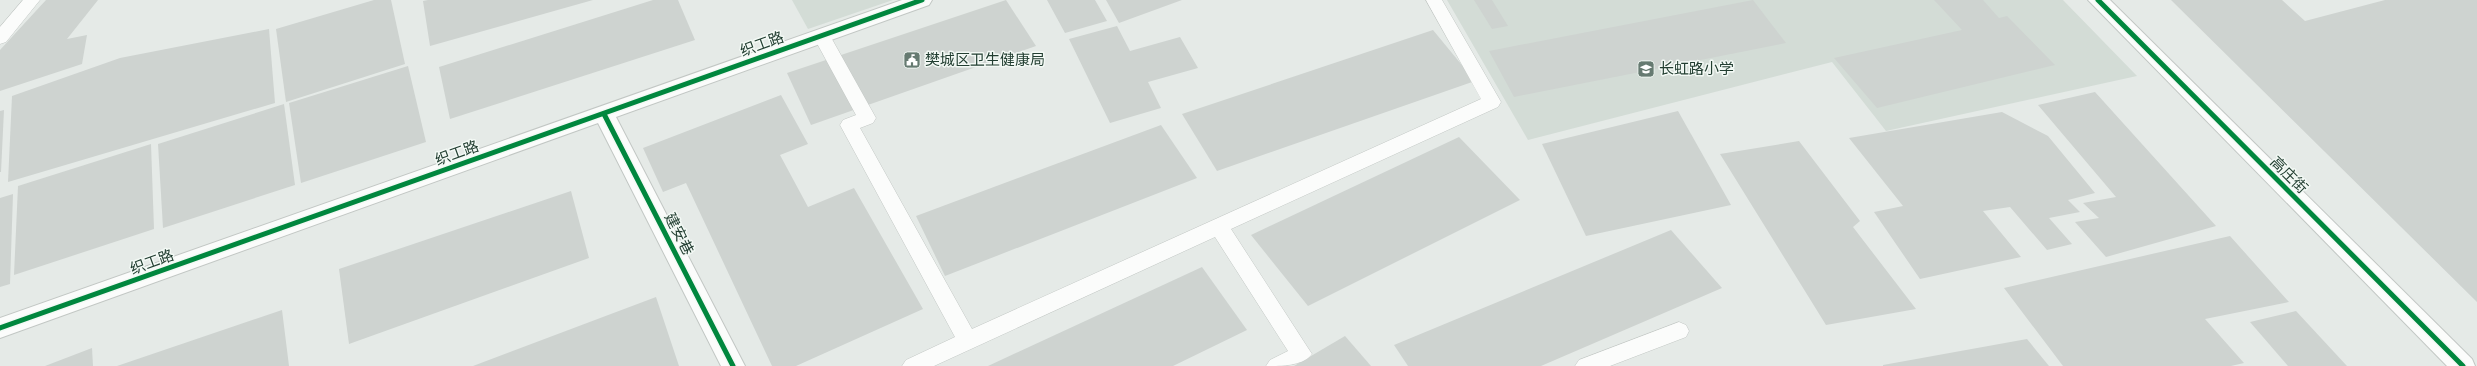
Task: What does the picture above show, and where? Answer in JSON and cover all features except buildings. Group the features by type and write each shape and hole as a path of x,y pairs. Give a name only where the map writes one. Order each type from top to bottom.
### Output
{"street":[{"name":"织工路","path":"0,328 922,0"},
{"name":"高庄街","path":"2098,0 2463,366"},
{"name":"建安巷","path":"604,114 733,366"}],"lane":[{"path":"0,38 32,0"},
{"path":"913,366 1220,228 1492,102 1434,0"},
{"path":"822,36 867,118 849,125 968,341"},
{"path":"1220,228 1301,354 1277,366"},
{"path":"1586,366 1679,330"}],"shaded area":[{"path":"792,0 893,0 808,29"},
{"name":"长虹路小学","path":"1447,0 2063,0 2137,76 1886,131 1832,62 1528,140"}],"cycle path":[{"path":"0,328 922,0"},
{"path":"2098,0 2463,366"},
{"path":"604,114 733,366"}],"place":[{"name":"樊城区卫生健康局","path":"912,60"},
{"name":"长虹路小学","path":"1646,69"}]}
